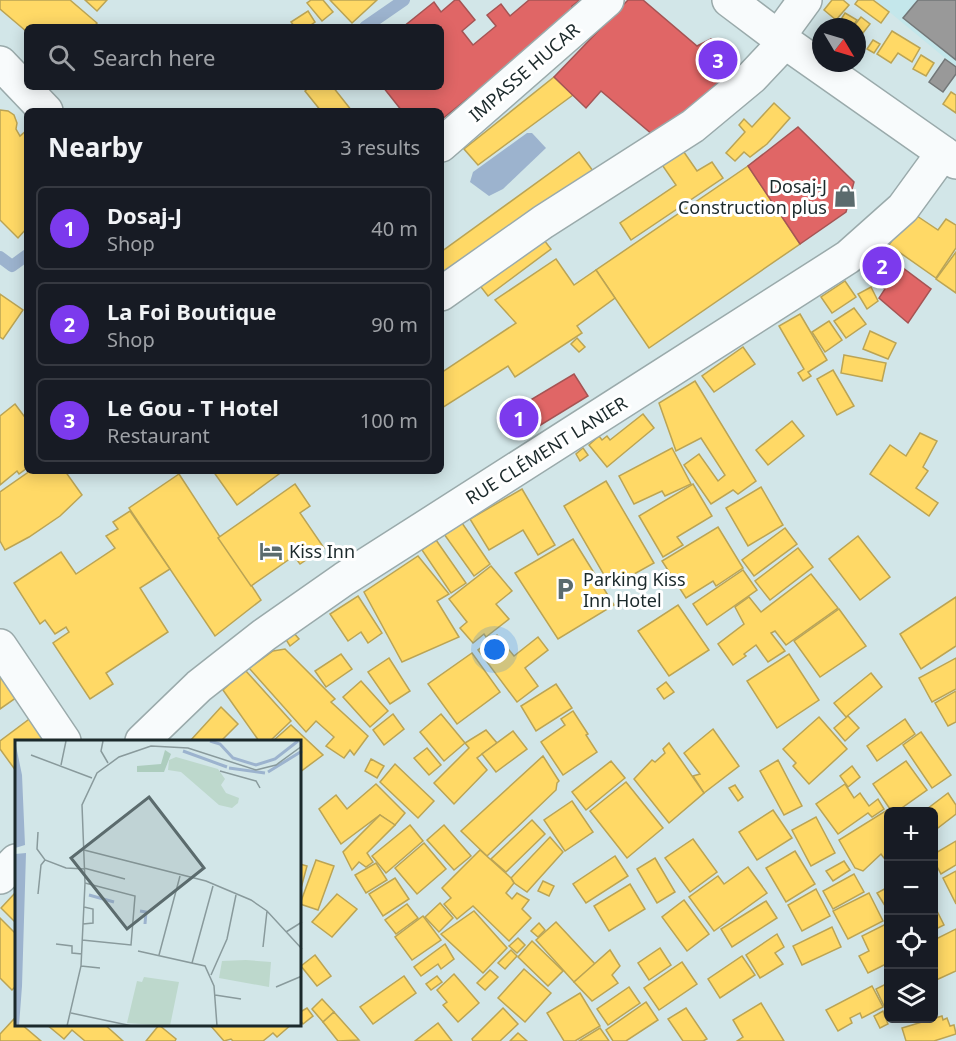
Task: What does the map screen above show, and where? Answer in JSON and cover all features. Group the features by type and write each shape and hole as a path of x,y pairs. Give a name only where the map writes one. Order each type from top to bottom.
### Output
{"street":[{"name":"IMPASSE HUCAR","path":"444,142 607,0"},
{"path":"729,0 949,158"},
{"path":"444,292 543,222 693,126 752,77 782,39 805,0"},
{"path":"0,63 24,88"},
{"path":"26,90 43,108"},
{"name":"RUE CLÉMENT LANIER","path":"143,740 199,686 264,635 344,579 848,257 903,208 949,158"},
{"path":"0,646 63,740"},
{"path":"0,877 15,862"}],"shaded area":[{"path":"875,0 956,0 956,67"},
{"path":"527,133 532,133 546,148 503,189 489,196 470,182 473,172"}],"building: Homes":[{"path":"0,0 70,0 97,23 24,24 24,29 0,9"},
{"path":"85,0 107,0 97,11"},
{"path":"311,0 323,0 333,12 322,21 307,3"},
{"path":"330,0 377,0 352,23"},
{"path":"832,0 843,0 849,5 838,18 834,18 824,10"},
{"path":"858,0 873,0 889,12 881,23 855,4"},
{"path":"308,11 315,22 293,24 291,22"},
{"path":"845,13 854,18 842,18"},
{"path":"892,31 920,48 912,62 898,53 891,63 877,54"},
{"path":"873,40 880,44 874,53 867,49"},
{"path":"921,55 934,63 926,76 913,69"},
{"path":"554,77 573,95 478,165 464,149"},
{"path":"335,90 350,108 319,108 305,91"},
{"path":"951,92 956,95 956,113 943,104"},
{"path":"774,103 790,118 767,144 750,157 744,152 735,161 726,153 745,132 739,125 744,119 752,127"},
{"path":"0,110 14,115 17,123 16,129 20,136 24,133 24,231 18,238 0,220"},
{"path":"677,142 697,171 712,162 723,178 631,240 620,223 676,185 656,156"},
{"path":"579,152 599,179 444,286 444,250"},
{"path":"748,166 800,244 649,348 596,270"},
{"path":"911,212 938,230 946,219 956,225 956,248 936,278 889,245"},
{"path":"537,231 551,249 488,296 474,278"},
{"path":"956,252 956,293 936,279"},
{"path":"556,259 574,285 596,270 615,298 577,326 582,333 515,377 508,366 444,407 444,371 516,323 495,300"},
{"path":"845,281 856,297 832,313 821,297"},
{"path":"871,287 878,301 867,309 858,294"},
{"path":"0,294 23,310 3,339 0,337"},
{"path":"854,308 866,324 846,338 834,321"},
{"path":"800,314 827,360 808,372 811,376 803,381 798,373 804,369 779,326"},
{"path":"829,321 842,340 825,352 812,332"},
{"path":"870,331 896,343 888,359 863,349"},
{"path":"577,338 585,347 579,352 571,344"},
{"path":"743,347 755,364 714,392 702,376"},
{"path":"844,355 886,363 882,381 841,373"},
{"path":"833,370 854,406 837,415 817,379"},
{"path":"695,381 756,481 738,494 733,490 711,504 684,465 699,454 718,481 725,475 701,438 676,451 659,403"},
{"path":"15,404 24,416 24,470 19,474 17,471 0,485 0,416"},
{"path":"643,414 654,428 607,467 589,445 599,436 602,440 607,436 610,440"},
{"path":"792,421 804,436 768,465 756,450"},
{"path":"920,433 937,441 923,467 928,471 916,488 938,503 929,516 870,474 890,445 906,456"},
{"path":"583,448 588,455 580,461 576,454"},
{"path":"672,448 691,484 665,496 662,491 634,504 619,476"},
{"path":"26,474 67,474 82,495 60,516 5,550 0,541 0,492"},
{"path":"179,474 261,600 215,636 129,508"},
{"path":"215,474 279,474 237,505"},
{"path":"606,481 654,563 611,587 564,506"},
{"path":"295,484 310,506 300,513 324,548 300,564 294,556 251,586 218,538"},
{"path":"693,484 712,516 677,537 683,545 663,557 639,516"},
{"path":"761,487 783,525 748,546 726,508"},
{"path":"522,489 555,545 538,555 523,530 489,550 470,519"},
{"path":"130,511 170,569 140,588 168,632 106,673 113,684 90,699 53,643 69,632 66,627 55,634 45,620 40,624 14,583 61,552 76,574 115,548 106,536 118,529 113,522"},
{"path":"462,523 490,564 474,576 444,534"},
{"path":"718,527 743,568 716,586 713,581 686,598 662,561"},
{"path":"785,528 797,544 754,576 742,560"},
{"path":"858,536 890,577 860,600 829,559"},
{"name":"Parking Kiss Inn Hotel","path":"573,539 614,605 558,639 515,573"},
{"path":"436,540 466,583 451,593 422,550"},
{"path":"798,548 813,567 770,600 755,581"},
{"path":"418,556 449,594 437,601 459,637 402,662 364,592"},
{"path":"491,566 512,591 496,604 509,619 486,637 484,634 473,643 460,628 467,622 449,599"},
{"path":"743,570 757,590 707,625 693,604"},
{"path":"811,574 838,608 786,645 775,631 771,633 785,651 768,662 756,645 733,665 718,644 744,624 735,607 749,597 761,612"},
{"path":"358,596 382,633 368,643 361,632 348,641 330,614"},
{"path":"956,597 956,646 921,669 900,634"},
{"path":"678,605 709,650 669,676 638,631"},
{"path":"839,609 866,646 820,677 794,641"},
{"path":"293,632 299,639 290,646 285,638"},
{"path":"497,635 514,656 538,637 548,650 525,668 538,686 517,702 478,650"},
{"path":"285,649 335,699 331,702 368,736 354,755 350,750 344,758 326,746 334,737 316,721 306,732 249,668 273,651"},
{"path":"472,653 500,692 457,724 428,684"},
{"path":"341,654 352,669 326,687 315,671"},
{"path":"789,654 819,700 777,728 747,681"},
{"path":"389,658 410,691 390,704 368,672"},
{"path":"956,658 956,689 932,702 919,678"},
{"path":"11,668 27,690 0,709 0,676"},
{"path":"245,670 291,721 271,740 258,740 223,690"},
{"path":"871,673 882,687 846,717 834,703"},
{"path":"361,681 388,711 370,727 343,697"},
{"path":"666,682 674,692 664,699 657,689"},
{"path":"556,684 572,708 536,731 521,706"},
{"path":"956,691 956,722 948,726 935,703"},
{"path":"221,707 238,724 222,740 191,740"},
{"path":"573,711 597,752 563,775 541,742 565,725 561,719"},
{"path":"36,714 55,740 15,740 15,770 0,749 0,741"},
{"path":"393,714 404,729 384,745 373,730"},
{"path":"441,714 465,743 444,761 420,732"},
{"path":"848,716 859,728 845,741 834,728"},
{"path":"819,717 847,749 809,784 793,766 796,763 783,749"},
{"path":"905,719 915,734 877,761 867,746"},
{"path":"291,725 323,755 302,771 302,740 274,740"},
{"path":"713,729 739,766 704,793 693,776 700,774 684,753"},
{"path":"486,730 497,743 477,758 487,770 454,804 434,783 469,748 465,743"},
{"path":"513,731 527,749 496,772 482,754"},
{"path":"921,732 951,775 932,788 903,745"},
{"path":"669,743 704,793 669,823 634,779 652,760 655,762 665,753 663,749"},
{"path":"427,748 441,765 429,775 414,758"},
{"path":"543,756 559,781 556,790 487,856 461,831"},
{"path":"371,759 384,766 377,778 365,771"},
{"path":"778,760 802,806 784,815 760,771"},
{"path":"611,761 625,778 586,810 572,792"},
{"path":"906,761 927,790 903,807 889,807 873,784"},
{"path":"395,764 434,801 418,818 380,782"},
{"path":"852,766 860,777 848,787 840,776"},
{"path":"626,782 663,828 627,858 590,811"},
{"path":"376,784 405,813 395,825 380,815 341,844 319,809 336,795 347,809"},
{"path":"845,784 854,798 860,793 869,806 878,799 884,809 872,817 868,813 838,834 816,804"},
{"path":"735,785 743,797 738,801 729,788"},
{"path":"948,793 956,805 956,814 938,828 938,807 930,807"},
{"path":"572,801 593,832 565,851 544,820"},
{"path":"773,810 792,838 757,860 739,832"},
{"path":"884,812 884,858 881,854 863,871 855,868 839,840"},
{"path":"380,815 395,825 367,853 373,862 366,867 359,862 352,870 343,852"},
{"path":"816,817 835,853 811,866 792,830"},
{"path":"532,820 545,834 506,872 491,859"},
{"path":"410,825 423,841 386,873 372,856"},
{"path":"444,825 471,856 454,870 427,840"},
{"path":"550,837 563,852 527,892 511,878"},
{"path":"693,839 717,872 690,892 665,858"},
{"path":"956,841 956,865 941,874 938,868 938,852"},
{"path":"424,843 446,869 417,894 395,868"},
{"path":"480,850 511,878 514,883 506,893 512,899 517,893 529,900 522,909 531,918 509,941 473,906 457,919 444,904 451,898 442,888"},
{"path":"795,851 815,884 786,902 766,868"},
{"path":"615,856 628,876 586,903 573,884"},
{"path":"655,858 675,892 657,903 637,869"},
{"path":"316,860 334,866 318,910 302,905 302,898"},
{"path":"844,861 850,870 833,881 826,871"},
{"path":"376,863 387,880 366,893 355,875"},
{"path":"302,865 307,866 302,885"},
{"path":"748,867 767,893 714,931 689,897 718,876 724,884"},
{"path":"956,871 956,904 943,878"},
{"path":"854,874 864,892 833,909 823,891"},
{"path":"395,878 409,899 383,916 369,894"},
{"path":"543,881 554,886 549,896 538,891"},
{"path":"630,884 645,909 609,931 594,906"},
{"path":"816,889 830,916 802,931 788,905"},
{"path":"884,889 884,904 877,893"},
{"path":"15,893 15,922 1,908"},
{"path":"869,893 883,921 848,939 833,911"},
{"path":"337,894 357,909 332,937 312,922"},
{"path":"684,900 709,934 687,951 662,917"},
{"path":"766,901 777,918 732,947 721,929"},
{"path":"440,903 453,918 439,932 425,917"},
{"path":"407,904 418,918 396,934 385,920"},
{"path":"474,911 507,948 483,973 441,934"},
{"path":"938,913 944,925 938,928"},
{"path":"423,916 441,940 412,960 395,937"},
{"path":"0,918 15,933 15,987 12,990 0,978"},
{"path":"556,922 595,964 574,982 536,940"},
{"path":"539,923 545,930 538,937 531,931"},
{"path":"884,925 884,965 868,973 859,956 869,951 862,936"},
{"path":"832,927 841,947 802,965 793,946"},
{"path":"956,929 956,971 938,979 938,969 938,938"},
{"path":"777,934 784,947 775,953 783,964 760,978 746,955"},
{"path":"518,938 525,945 517,953 509,946"},
{"path":"532,941 563,971 548,986 518,957"},
{"path":"445,944 454,959 441,969 438,964 421,976 414,967"},
{"path":"660,948 671,965 649,980 638,963"},
{"path":"511,950 517,956 505,969 498,963"},
{"path":"610,950 620,966 612,975 618,983 592,1001 574,982"},
{"path":"315,955 331,976 317,986 302,965"},
{"path":"742,956 755,975 720,998 708,979"},
{"path":"682,962 697,984 659,1010 644,988"},
{"path":"524,969 551,993 525,1022 498,998"},
{"path":"490,970 498,977 485,990 477,983"},
{"path":"454,974 479,1003 458,1022 443,1005 447,1002 437,990"},
{"path":"404,976 416,993 373,1024 360,1007"},
{"path":"437,976 442,982 431,990 426,984"},
{"path":"884,985 884,1006 876,989"},
{"path":"872,986 883,1007 862,1018 860,1013 850,1018 852,1023 838,1031 826,1010"},
{"path":"629,987 640,1003 608,1025 597,1009"},
{"path":"580,993 600,1026 575,1041 564,1041 547,1013"},
{"path":"322,999 334,1012 323,1022 312,1009"},
{"path":"646,1002 658,1020 626,1041 613,1041 606,1030"},
{"path":"761,1003 784,1041 737,1041 743,1037 733,1020"},
{"path":"307,1008 313,1016 303,1024 302,1011"},
{"path":"503,1008 518,1024 500,1041 473,1041 472,1039"},
{"path":"686,1008 707,1039 683,1041 668,1019"},
{"path":"883,1011 884,1023 888,1024 880,1028 874,1016"},
{"path":"334,1012 359,1040 338,1041 323,1022"},
{"path":"942,1016 943,1020 947,1018 950,1026 954,1025 956,1034 934,1041 906,1041 902,1028 919,1023 938,1023 938,1017"},
{"path":"14,1019 15,1026 23,1026 41,1041 0,1041 0,1034"},
{"path":"438,1023 452,1041 415,1041"},
{"path":"48,1026 106,1026 123,1041 85,1041 72,1030 64,1039"},
{"path":"158,1026 176,1039 175,1041 146,1041"},
{"path":"211,1026 290,1026 277,1037 273,1033 263,1041 233,1041 231,1039 224,1041"},
{"path":"600,1028 609,1041 579,1041"},
{"path":"518,1033 527,1041 510,1041"}],"building: Shops":[{"path":"455,0 459,0 475,20 462,31 473,45 496,26 487,15 501,4 510,16 529,0 580,0 572,6 572,14 444,118 444,108 400,108 385,90 444,90 444,24 407,24 434,2 441,12"},
{"path":"628,0 643,0 697,46 711,39 746,75 659,140 601,91 586,108 554,77"},
{"path":"798,127 854,182 846,212 800,244 748,166"},
{"path":"883,253 931,289 908,323 879,298 885,289 867,275"},
{"path":"574,374 588,396 526,434 512,411"}],"building: Industry":[{"path":"918,0 956,0 956,60 903,18"},
{"path":"945,59 956,67 956,74 943,92 929,82"}],"waterway":[{"path":"369,24 404,0"},
{"path":"0,257 12,266 24,257"}],"place":[{"name":"Le Gou - T Hotel","path":"718,60"},
{"name":"Dosaj-J Construction plus","path":"845,196"},
{"name":"La Foi Boutique","path":"882,266"},
{"name":"Dosaj-J","path":"519,418"},
{"name":"Kiss Inn","path":"271,551"},
{"name":"Parking Kiss Inn Hotel","path":"565,589"}]}
